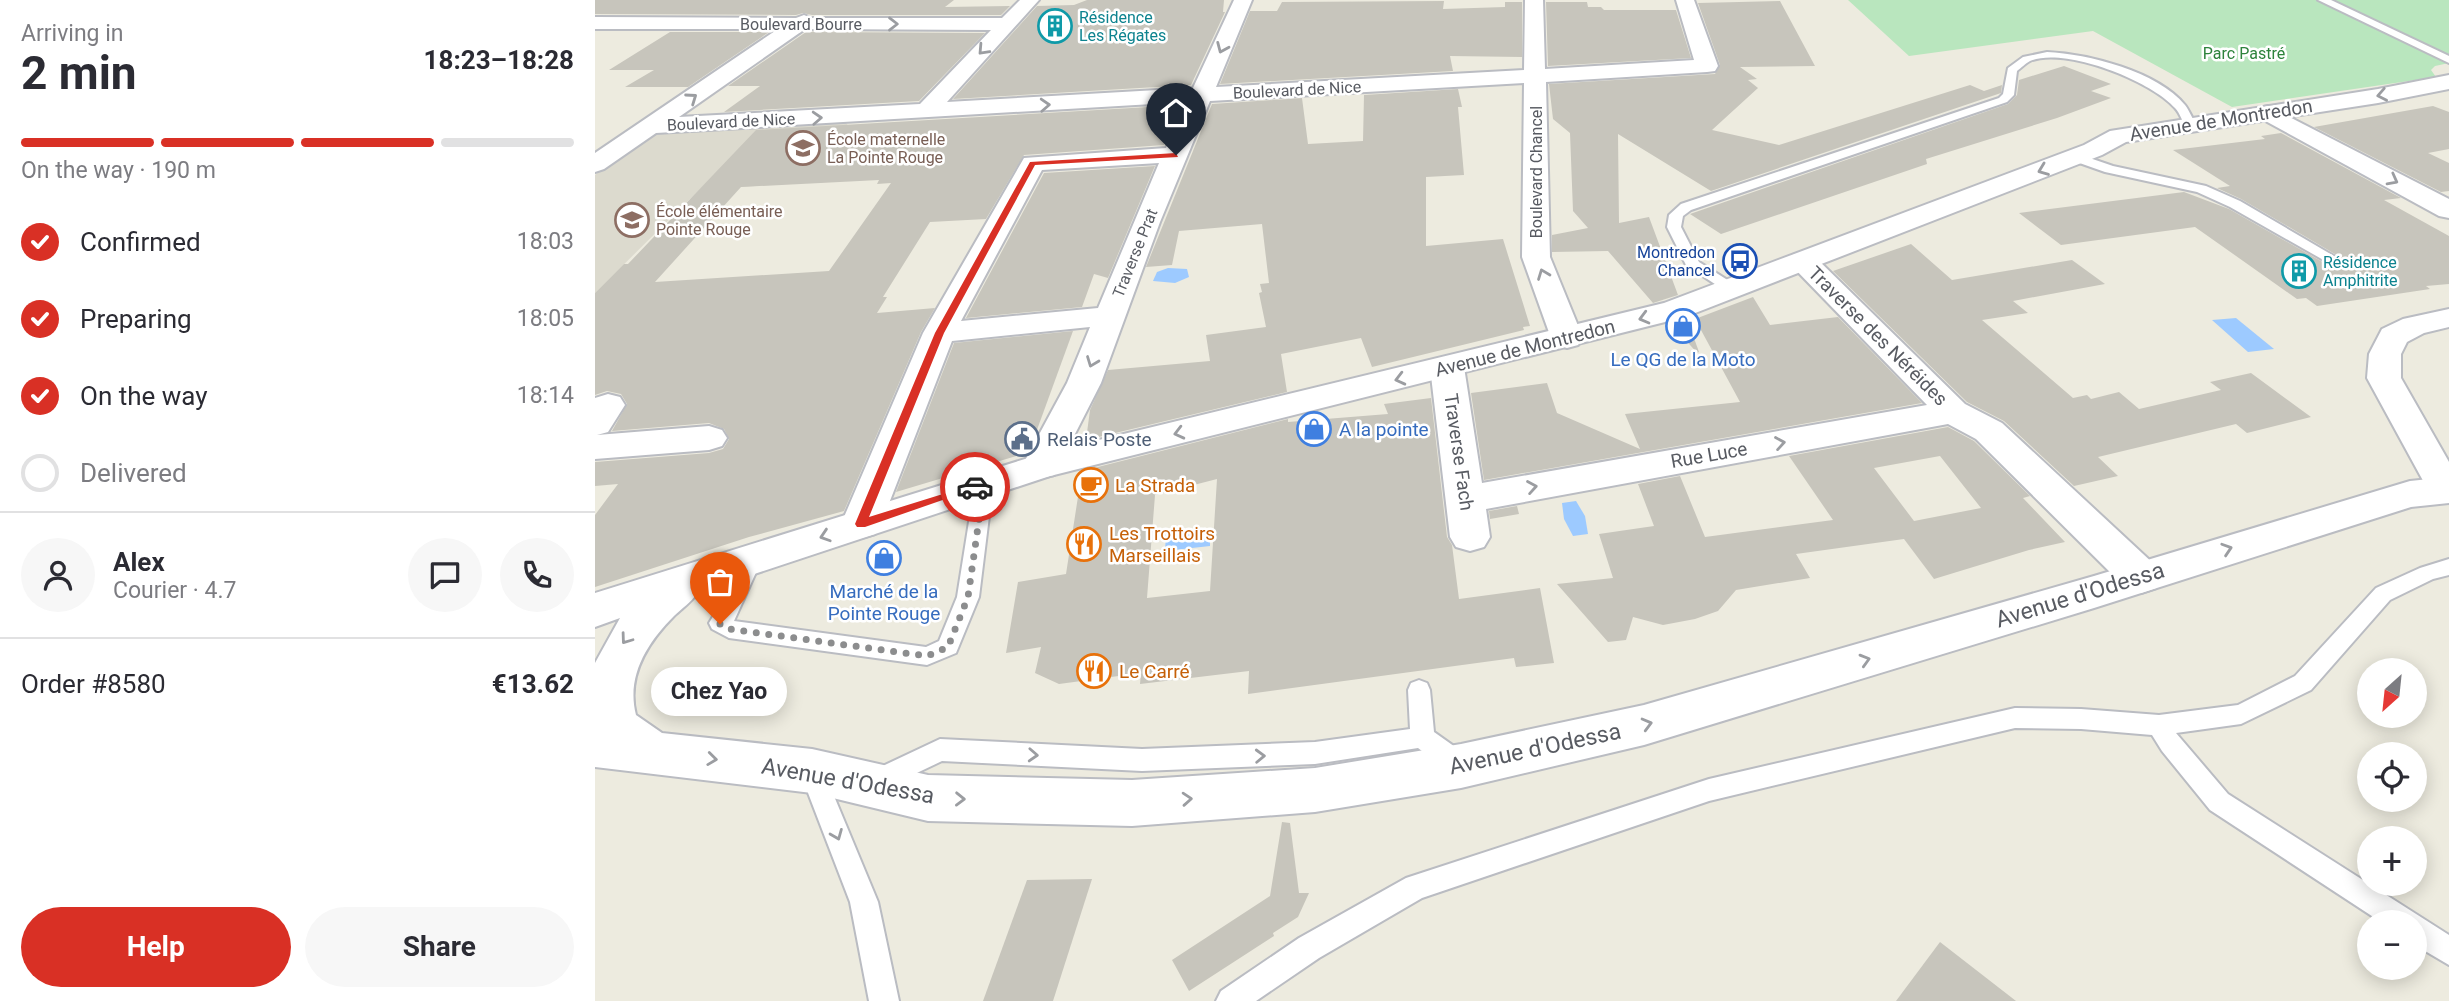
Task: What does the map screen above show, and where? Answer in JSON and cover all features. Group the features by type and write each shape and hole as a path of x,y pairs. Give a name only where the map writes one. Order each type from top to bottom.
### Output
{"street":[{"path":"595,164 834,0"},
{"path":"925,112 1030,0"},
{"name":"Traverse Prat","path":"1041,466 1084,383 1146,222 1243,0"},
{"name":"Boulevard Chancel","path":"1534,0 1536,257 1567,338"},
{"name":"Boulevard de Nice","path":"651,126 1707,66 1685,0"},
{"name":"Boulevard Bourre","path":"595,23 1007,24"},
{"name":"Avenue de Montredon","path":"595,610 1041,466 1674,310 2075,157 2119,136 2378,96 2449,82"},
{"path":"2268,113 2449,210"},
{"path":"861,524 939,333 1033,163 1176,155"},
{"name":"Traverse des Néréides","path":"1803,261 1953,412 1989,431 2141,577"},
{"path":"939,333 1109,316"},
{"path":"2448,491 2384,377 2385,354 2393,336 2414,326 2449,317"},
{"name":"Traverse Fach","path":"1447,367 1471,537"},
{"name":"Rue Luce","path":"1465,499 1953,412"},
{"path":"595,447 709,438"},
{"name":"Avenue d'Odessa","path":"595,746 812,772 928,798 1132,803 1315,790 1461,766 1644,725 2410,494 2448,491"},
{"path":"650,751 616,725 607,701 605,686 615,654 635,627 667,596 694,578"}],"lane":[{"path":"2323,0 2449,60"},
{"path":"1732,289 1693,265 1674,227 1676,215 1686,207 2003,100 2008,94 2012,69 2025,59 2060,55 2106,65 2148,85 2179,105 2190,124"},
{"path":"2075,157 2110,169 2201,189 2235,204 2332,260"},
{"path":"752,559 738,594 720,624 729,629 927,656 948,647 968,597 984,484"},
{"path":"1231,1001 1309,948 1415,887 1709,790 2015,718 2159,724 2241,714 2303,683 2383,594 2427,573 2449,567"},
{"path":"1419,690 1422,737"},
{"path":"2159,724 2170,744 2219,802 2386,910"},
{"path":"872,784 940,750 1142,760 1315,753 1422,737 1461,766"},
{"path":"812,772 864,902 884,1001"},
{"path":"2427,937 2449,951"}],"shaded area":[{"name":"École élémentaire Pointe Rouge","path":"845,122 862,141 770,185 711,189 705,184 595,293 595,175 657,132"}],"green space":[{"name":"Parc Pastré","path":"1848,0 2449,0 2449,63 2435,66 2431,70 2436,77 2232,107 2093,31 1909,56"}],"water":[{"path":"1168,268 1187,269 1189,277 1175,283 1153,281 1157,272"},
{"path":"2236,318 2274,349 2248,352 2212,320"},
{"path":"1576,501 1585,516 1588,534 1573,536 1564,519 1562,503"},
{"path":"1210,530 1210,546 1165,551 1166,535"}],"building":[{"path":"595,0 954,0 945,7 1010,6 1001,15 595,14"},
{"path":"1087,0 1224,0 1225,12 1191,85 953,99 1037,6 1074,5"},
{"path":"1444,1 1443,9 1505,7 1505,2 1522,2 1522,57 1450,56 1453,71 1220,84 1250,11 1277,11 1282,2"},
{"path":"1780,1 1815,66 1740,67 1757,79 1748,80 1758,88 1712,130 1779,145 1970,85 1984,91 2002,85 2001,93 1711,191 1618,134 1619,223 1649,217 1678,295 1653,303 1608,251 1552,252 1552,235 1588,228 1573,211 1570,133 1553,119 1549,84 1715,74 1720,65 1698,3"},
{"path":"1546,2 1587,2 1588,7 1601,7 1604,10 1676,10 1691,58 1548,66"},
{"path":"670,32 769,32 688,87 625,87 654,70 609,70"},
{"path":"806,32 985,33 919,101 724,112 760,86 728,86"},
{"path":"2064,66 2111,84 2091,91 2111,98 1926,159 1927,164 1721,234 1690,214 2008,104 2017,95 2019,80"},
{"path":"1458,89 1462,107 1458,107 1464,175 1426,177 1426,246 1503,239 1530,326 1523,327 1524,330 1372,367 1361,338 1281,354 1287,392 1086,440 1090,410 1108,370 1210,361 1206,335 1266,327 1259,293 1262,292 1260,284 1269,283 1262,224 1179,231 1172,265 1146,267 1212,104 1302,98 1308,144 1363,141 1364,95"},
{"path":"1183,105 1164,145 1024,155 986,219 930,222 883,297 887,297 877,313 935,308 921,332 844,511 749,537 595,587 595,515 618,484 595,486 595,462 709,453 723,449 729,439 724,429 709,423 612,431 627,404 621,394 607,391 595,395 595,293 624,264 628,264 756,130","holes":["879,180 877,184 891,183 829,271 655,282 741,187"]},
{"path":"2433,106 2449,112 2449,149 2428,153 2449,163 2449,191 2441,192 2314,127"},
{"path":"2281,133 2401,198 2384,200 2449,236 2449,284 2317,306 2306,298 2297,299 2195,227 2061,245 2019,213 2184,192 2229,209 2326,264 2333,265 2341,260 2340,257 2241,199 2217,188 2230,186 2173,150 2265,139 2261,136"},
{"path":"1155,166 1108,278 1094,274 1082,307 966,318 1044,173"},
{"path":"1911,244 1952,280 2072,260 2105,284 2013,301 2028,313 1982,320 2073,398 2087,395 2091,399 2119,392 2139,409 2221,390 2210,382 2251,373 2311,417 2247,433 2236,424 2098,457 2118,476 2074,486 2004,421 1967,402 1833,271"},
{"path":"1753,297 1770,325 1838,317 1922,403 1484,480 1471,393 1547,383 1557,413 1640,449 1625,414 1740,402 1695,319"},
{"path":"1687,319 1699,352 1697,353 1671,323"},
{"path":"1073,331 1026,453 896,492 954,343"},
{"path":"1431,398 1447,537 1452,545 1459,599 1540,588 1554,663 1516,667 1514,658 1248,694 1249,671 1140,684 1141,673 1059,684 1035,673 1041,647 1006,653 1018,582 1066,574 1082,471 1288,419 1288,422 1388,414 1384,404","holes":["1217,479 1210,591 1147,598 1155,495"]},
{"path":"1948,427 1974,441 2030,496 2023,498 2065,542 1934,579 1904,539 1796,554 1810,578 1736,590 1718,611 1695,619 1663,625 1633,617 1626,640 1608,642 1557,584 1613,578 1599,534 1654,526 1638,484 1680,476 1705,537 1833,520 1789,456","holes":["1940,456 1981,508 1914,521 1874,468"]},
{"path":"1517,506 1519,514 1490,519 1489,511"},
{"path":"1282,822 1290,823 1299,893 1309,893 1298,917 1273,933 1274,936 1189,991 1172,960 1270,896"},
{"path":"1092,879 1053,1001 983,1001 1027,880"},
{"path":"1940,942 2016,1001 1896,1001"}],"way so far":[{"path":"720,624 729,629 927,656 948,647 968,597 984,484 975,487"}],"place":[{"name":"Résidence Les Régates","path":"1055,26"},
{"name":"École maternelle La Pointe Rouge","path":"803,148"},
{"name":"École élémentaire Pointe Rouge","path":"632,220"},
{"name":"Montredon Chancel","path":"1740,261"},
{"name":"Résidence Amphitrite","path":"2299,271"},
{"name":"Le QG de la Moto","path":"1683,326"},
{"name":"A la pointe","path":"1314,429"},
{"name":"Relais Poste","path":"1022,439"},
{"name":"La Strada","path":"1091,485"},
{"name":"Les Trottoirs Marseillais","path":"1084,544"},
{"name":"Marché de la Pointe Rouge","path":"884,558"},
{"name":"Chez Yao","path":"720,624"},
{"name":"Le Carré","path":"1094,671"}],"route":[{"path":"975,487 861,524 939,333 1033,163 1176,155"}]}
